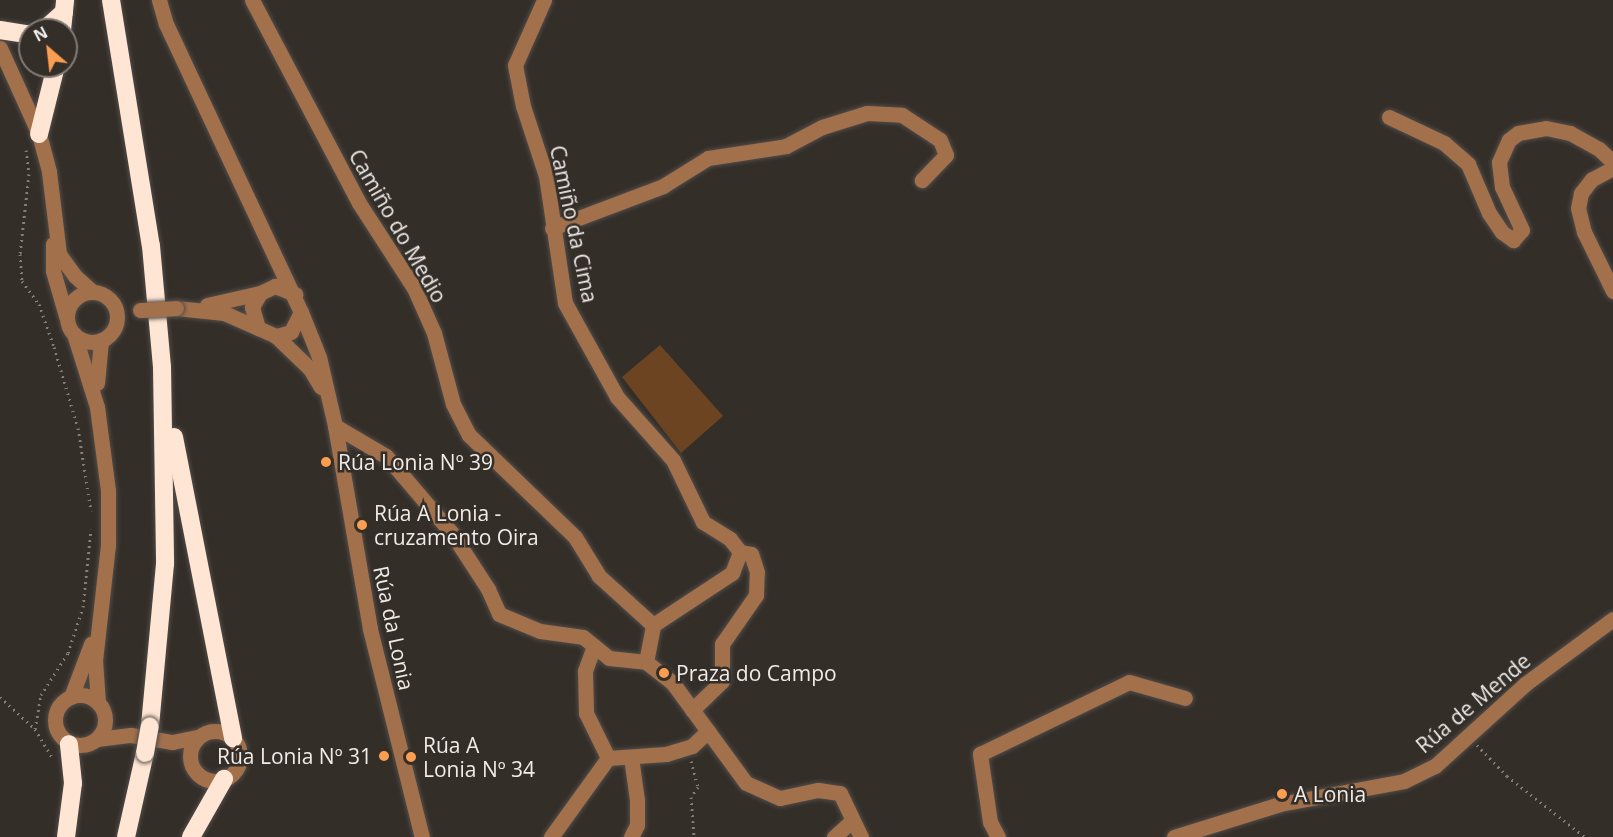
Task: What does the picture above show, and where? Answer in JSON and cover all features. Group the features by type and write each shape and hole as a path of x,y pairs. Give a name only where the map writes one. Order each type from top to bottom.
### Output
{"highway":[{"path":"111,0 152,246 162,367 165,564 150,726 126,837"},
{"path":"0,30 18,33"},
{"path":"32,139 52,78"},
{"path":"162,367 233,738"},
{"path":"66,837 73,783 69,744"},
{"path":"191,837 224,780"}],"street":[{"path":"159,0 166,24 295,294 301,312 291,332 276,336 224,313 176,308"},
{"name":"Camiño do Medio","path":"252,0 359,203 414,288 434,333 453,404 469,435 575,537 599,576 653,626"},
{"name":"Camiño da Cima","path":"544,0 515,65 523,106 546,176 565,303 617,397 673,460 702,522 730,539 740,552 751,554 757,572 756,595 722,644 722,681 692,710"},
{"path":"0,48 32,139 49,172 54,229 59,254 67,267 93,292 140,310 227,303 282,287 295,294"},
{"path":"552,228 663,186 708,158 786,146 822,127 867,113 902,115 940,140 946,155 922,180"},
{"path":"1389,117 1444,142 1468,164 1489,213 1502,232 1513,240 1522,230 1502,187 1499,162 1509,140 1518,133 1546,128 1570,133 1599,149 1613,162"},
{"path":"1613,168 1586,186 1581,193 1578,208 1584,232 1613,291"},
{"path":"54,229 53,271 97,407"},
{"path":"258,328 252,307 264,291 271,265 267,239"},
{"path":"66,316 72,302 93,292"},
{"path":"111,299 117,313 115,327"},
{"path":"74,334 86,342 101,341 115,327 140,310"},
{"name":"Rúa da Lonia","path":"301,312 319,357 324,392 335,426 370,629 422,837"},
{"name":"Rúa da Lonia","path":"276,336 310,369 324,392"},
{"path":"97,739 105,726 94,681 110,520 97,407 101,341"},
{"path":"335,426 386,456 451,531 488,589 499,614 540,631 583,637 609,658 646,662 672,682 746,783 780,798 818,790 840,793 861,837"},
{"path":"646,662 653,626 732,573 740,552"},
{"name":"Rúa de Mende","path":"1174,837 1281,804 1404,781 1435,766 1538,674 1613,619"},
{"path":"99,621 71,696 58,707 54,724 69,744 84,746 97,739 131,735 172,742 197,737 212,730 233,738 240,761 224,780 201,777 172,742"},
{"path":"594,646 585,671 586,713 608,758"},
{"path":"998,837 990,822 980,754 1129,682 1185,698"},
{"path":"71,696 86,696 131,735"},
{"path":"608,758 631,757 688,747 708,731"},
{"path":"191,765 190,750 197,737"},
{"path":"631,757 638,800 637,825 631,837"},
{"path":"551,837 608,758"},
{"path":"834,837 853,820"}],"path":[{"path":"32,139 20,254 22,281 39,304 78,428 92,518 83,607 68,653 41,695 35,729"},
{"path":"0,697 35,729 54,761"},
{"path":"1470,735 1487,759 1585,837"},
{"path":"688,747 698,788 692,797 694,837"}],"shaded area":[{"path":"660,345 723,416 681,453 622,377"}],"place":[{"name":"Rúa Lonia Nº 39","path":"326,462"},
{"name":"Rúa A Lonia - cruzamento Oira","path":"362,525"},
{"name":"Praza do Campo","path":"664,673"},
{"name":"Rúa Lonia Nº 31","path":"384,756"},
{"name":"Rúa A Lonia Nº 34","path":"411,757"},
{"name":"A Lonia","path":"1282,794"}]}
